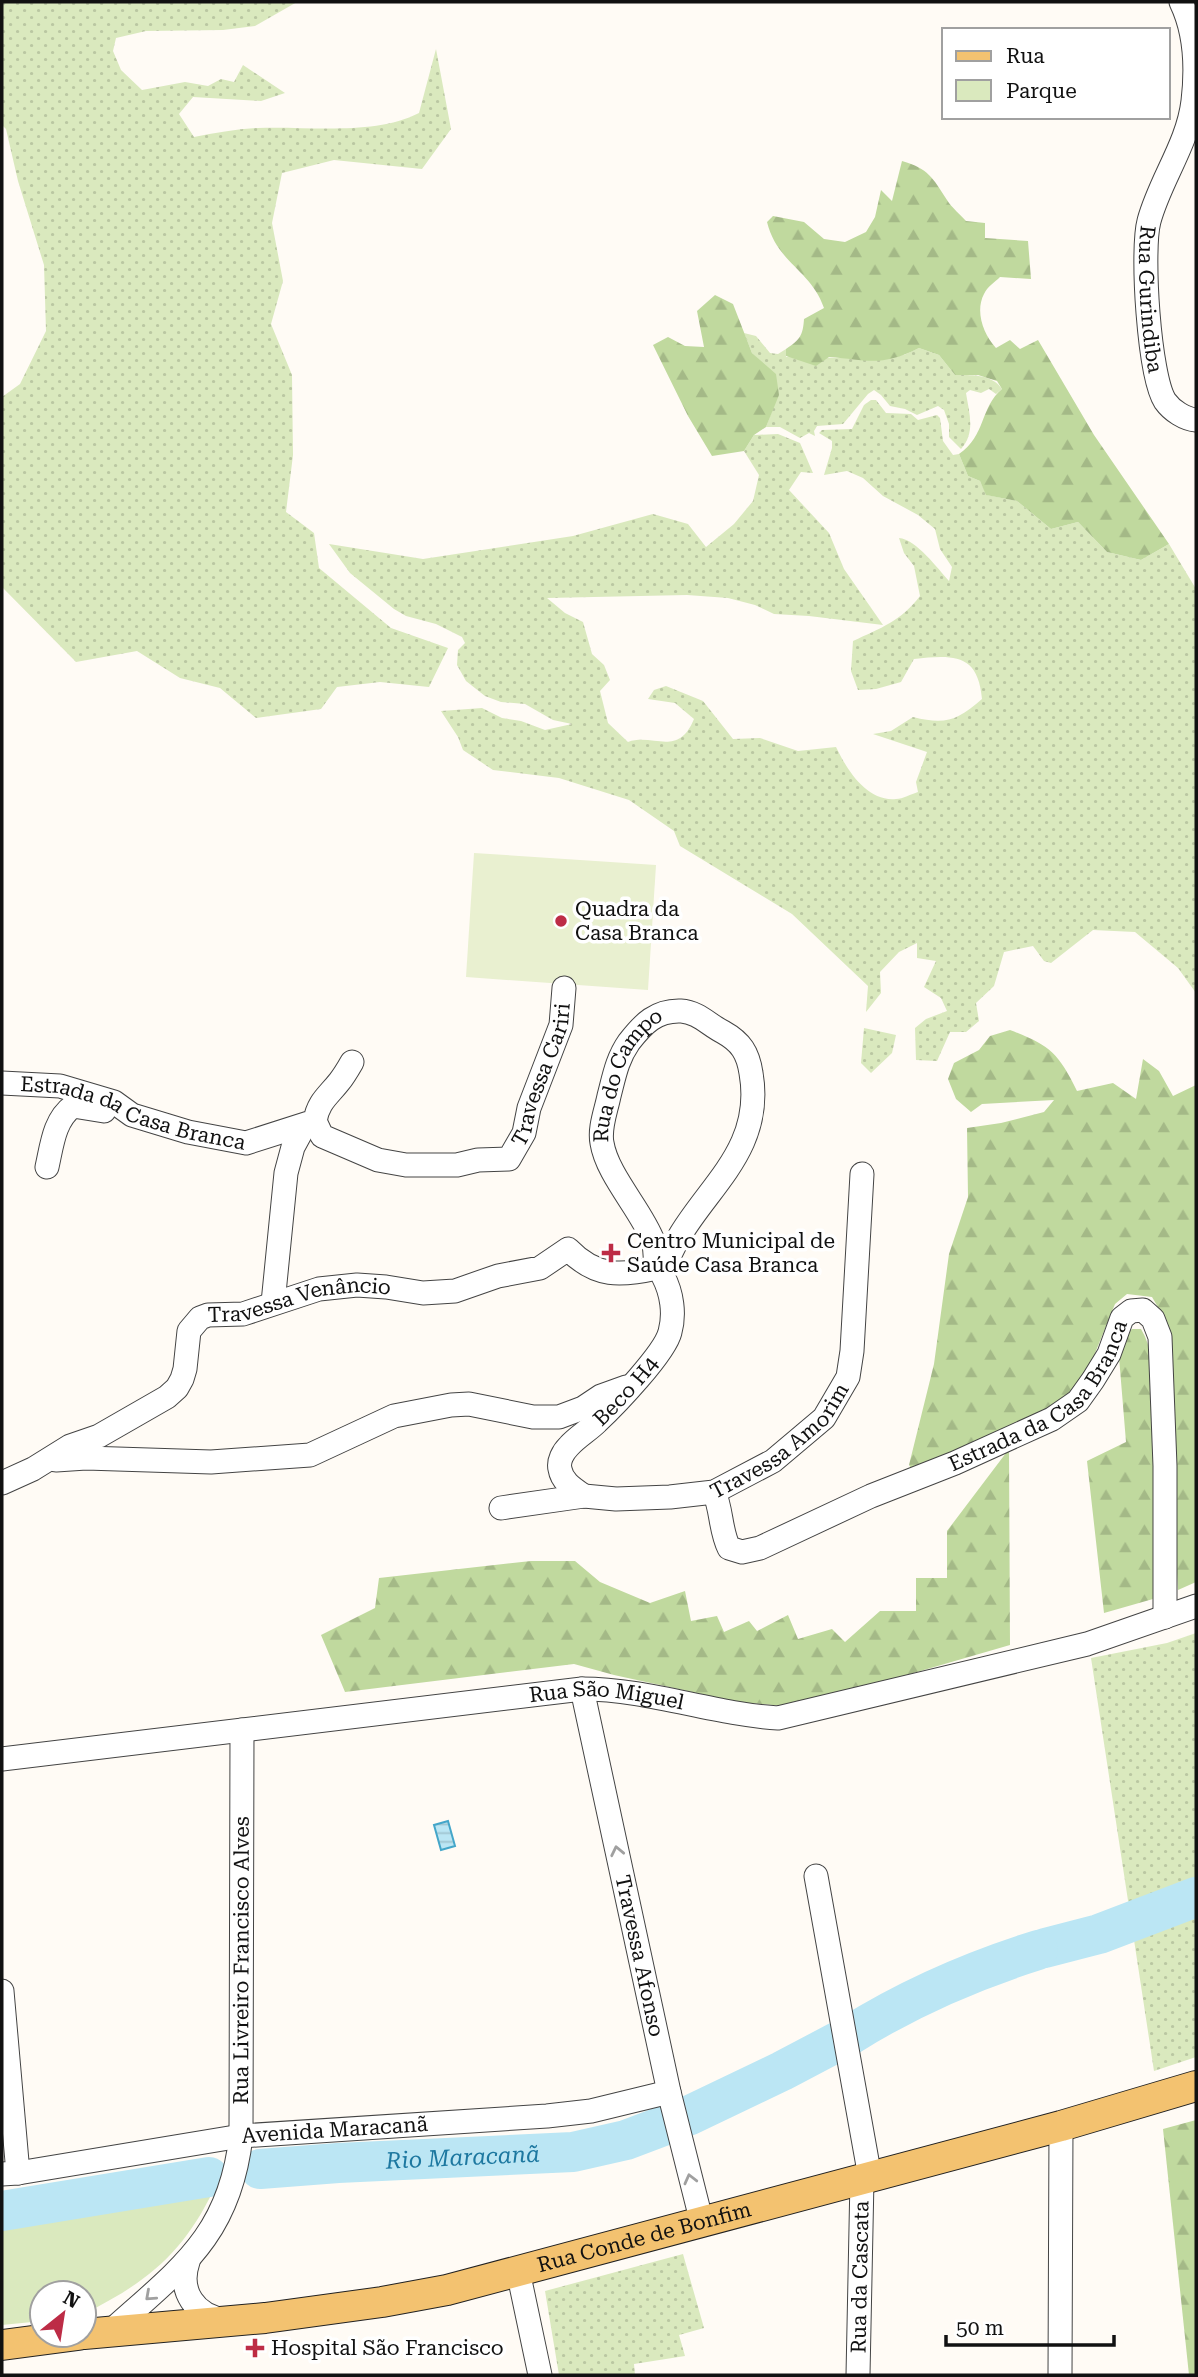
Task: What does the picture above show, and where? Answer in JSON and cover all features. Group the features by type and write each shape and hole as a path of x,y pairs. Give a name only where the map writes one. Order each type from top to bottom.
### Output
{"main road":[{"name":"Rua Conde de Bonfim","path":"98,2332 234,2321 382,2302 447,2290 1061,2126 1196,2086"},
{"path":"2,2345 28,2342"}],"street":[{"name":"Rua Gurindiba","path":"1181,2 1194,42 1196,68 1193,104 1176,159 1149,222 1145,245 1150,342 1164,400 1176,412 1196,421"},
{"name":"Travessa Cariri","path":"310,1123 322,1136 378,1160 427,1166 509,1159 524,1133 529,1108 561,1025 564,988"},
{"name":"Rua do Campo","path":"681,1011 698,1015 745,1048 754,1088 745,1139 734,1160 676,1242 660,1272 654,1242 608,1162 602,1143 603,1125 616,1067 624,1050 646,1021 681,1011"},
{"path":"273,1303 286,1173 293,1147 325,1096 352,1062"},
{"name":"Estrada da Casa Branca","path":"2,1083 60,1086 114,1102 132,1115 188,1132 246,1143 310,1123"},
{"path":"47,1167 58,1126 64,1113 74,1106 132,1115"},
{"name":"Travessa Amorim","path":"501,1508 584,1496 616,1499 714,1492 772,1461 816,1425 829,1411 848,1377 852,1351 862,1174"},
{"name":"Travessa Venâncio","path":"2,1483 33,1469 70,1447 99,1436 146,1410 177,1388 185,1369 189,1331 200,1318 208,1315 243,1314 319,1289 357,1285 423,1293 455,1291 498,1276 540,1268 568,1249 581,1262 604,1272 626,1275 660,1272"},
{"name":"Beco H4","path":"584,1496 565,1482 560,1470 560,1460 569,1446 597,1422 632,1385 668,1339 674,1314 660,1272"},
{"name":"Estrada da Casa Branca","path":"714,1492 719,1501 724,1537 729,1548 742,1552 760,1548 871,1496 955,1463 1052,1419 1078,1401 1093,1380 1109,1354 1122,1318 1131,1311 1143,1310 1153,1319 1161,1348 1166,1466 1165,1617"},
{"path":"33,1469 55,1460 86,1458 211,1462 310,1455 394,1416 468,1404 533,1417 559,1417 583,1408 601,1396 632,1385"},
{"name":"Rua São Miguel","path":"2,1759 582,1689 633,1692 744,1716 778,1718 1087,1644 1196,1606"},
{"name":"Travessa Afonso","path":"582,1689 671,2101 702,2223"},
{"name":"Rua Livreiro Francisco Alves","path":"98,2332 188,2262 209,2234 232,2187 240,2147 243,1730"},
{"name":"Rua da Cascata","path":"816,1876 866,2178 858,2375"},
{"path":"2,1991 10,2174"},
{"name":"Avenida Maracanã","path":"10,2174 671,2101"},
{"path":"1060,2375 1061,2126"},
{"path":"188,2262 184,2283 186,2293 194,2305 205,2314 234,2321"},
{"path":"518,2271 540,2375"}],"green space":[{"path":"2,2 297,2 255,26 223,30 146,31 116,38 113,51 121,70 142,90 185,82 208,86 221,79 234,82 243,65 285,93 261,101 193,97 179,114 194,137 258,128 362,127 401,120 419,113 436,49 451,129 422,169 334,160 282,173 272,223 283,281 271,324 292,375 293,455 286,512 314,533 319,568 391,628 448,648 429,687 380,682 337,687 321,709 256,718 220,688 180,678 137,651 76,662 2,587 2,397 20,384 46,331 44,265 18,181 6,129 2,125"},
{"path":"902,161 929,175 966,221 985,223 985,238 1028,241 1031,279 1000,277 984,294 980,315 987,336 996,348 1010,340 1020,349 1038,340 1094,435 1169,544 1141,560 1107,552 1078,522 1051,529 1017,501 986,495 980,481 968,476 959,454 974,439 990,404 1002,389 997,381 978,375 955,375 939,355 919,348 884,360 829,357 816,366 786,356 786,349 800,337 804,319 824,308 811,284 778,247 767,222 773,216 804,222 824,239 845,242 866,232 875,217 881,190 892,201"},
{"path":"715,295 733,304 752,353 776,374 779,395 766,427 754,435 744,451 712,456 688,416 653,345 668,337 685,346 704,347 697,311"},
{"path":"744,333 756,336 770,353 778,354 786,349 786,357 904,355 919,348 939,355 955,375 987,378 1002,389 996,394 989,389 981,393 970,390 966,393 970,429 961,449 949,437 949,424 944,410 938,406 917,415 890,406 874,390 843,424 817,426 815,436 809,433 800,438 780,427 766,427 772,411 761,362 752,353"},
{"path":"876,400 886,413 911,414 918,420 937,415 940,418 943,441 953,455 959,454 968,476 980,481 987,495 1017,501 1051,529 1078,522 1107,552 1141,560 1169,544 1196,589 1196,993 1178,968 1135,932 1093,930 1051,963 1044,961 1033,946 1004,952 994,986 976,1003 979,1021 966,1032 950,1032 937,1061 916,1060 915,1028 926,1019 947,1011 941,998 924,987 936,961 917,958 917,943 899,952 880,972 881,993 866,1012 868,986 792,914 680,846 674,831 629,800 559,778 493,770 463,750 441,711 482,708 502,718 521,721 545,730 572,724 553,720 525,704 501,702 485,696 466,681 457,665 458,650 465,643 462,637 436,624 406,616 394,609 350,573 329,544 423,559 573,536 653,514 688,524 706,547 734,524 753,501 759,475 744,451 754,435 778,434 800,443 813,473 801,472 789,490 829,533 844,569 883,625 774,614 755,605 728,598 687,595 547,598 565,613 583,622 592,654 604,665 610,680 600,691 608,723 628,742 673,741 688,731 694,719 675,703 648,699 654,690 666,686 703,701 733,739 760,738 798,751 836,747 852,774 867,790 886,799 901,798 918,792 916,782 927,752 873,734 891,731 913,717 934,721 950,719 982,699 980,684 969,665 961,660 941,657 914,659 901,682 876,689 858,690 851,671 853,641 898,618 920,596 914,566 904,553 899,538 919,549 949,581 952,567 940,549 935,529 918,515 883,496 863,478 847,471 824,475 832,441 819,433 822,430 852,429 864,405"},
{"name":"Quadra da Casa Branca","path":"474,853 656,865 648,990 466,977"},
{"path":"864,1028 896,1035 892,1053 871,1073 861,1063"},
{"path":"1010,1030 1034,1040 1051,1052 1064,1067 1077,1091 1113,1083 1136,1099 1143,1059 1159,1071 1173,1096 1196,1085 1196,1582 1178,1590 1162,1314 1152,1297 1127,1294 1115,1304 1087,1373 1062,1403 912,1470 909,1465 934,1364 949,1254 968,1197 967,1128 1044,1112 1054,1100 982,1104 971,1112 956,1099 948,1079 954,1063 979,1050 990,1036"},
{"path":"1132,1329 1141,1329 1146,1338 1152,1370 1153,1599 1104,1613 1087,1461 1126,1442 1119,1357 1124,1336"},
{"path":"1009,1449 1010,1645 886,1681 784,1706 738,1702 574,1664 345,1692 321,1635 375,1608 379,1578 531,1561 575,1561 600,1582 650,1603 685,1591 691,1621 717,1616 724,1632 749,1621 757,1631 788,1615 798,1639 832,1629 845,1642 880,1611 916,1611 916,1578 947,1578 947,1531"},
{"path":"1196,1633 1196,2057 1154,2071 1091,1658 1167,1643"},
{"path":"1196,2120 1196,2375 1189,2375 1163,2129"},
{"path":"214,2189 202,2212 176,2249 145,2278 98,2306 98,2279 28,2279 28,2322 2,2325 2,2223"},
{"path":"683,2254 704,2328 679,2335 685,2356 634,2364 635,2375 559,2375 545,2291"}],"water":[{"path":"448,1821 455,1846 441,1850 434,1825"}],"waterway":[{"name":"Rio Maracanã","path":"1045,1948 1099,1934 1196,1897"},
{"name":"Rio Maracanã","path":"850,2035 941,1986 1038,1950"},
{"name":"Rio Maracanã","path":"688,2116 837,2042"},
{"name":"Rio Maracanã","path":"260,2169 573,2152 626,2140 663,2126"},
{"name":"Rio Maracanã","path":"2,2211 209,2177"}],"place":[{"name":"Quadra da Casa Branca","path":"561,921"},
{"name":"Centro Municipal de Saúde Casa Branca","path":"611,1253"},
{"name":"Hospital São Francisco","path":"255,2348"}]}
